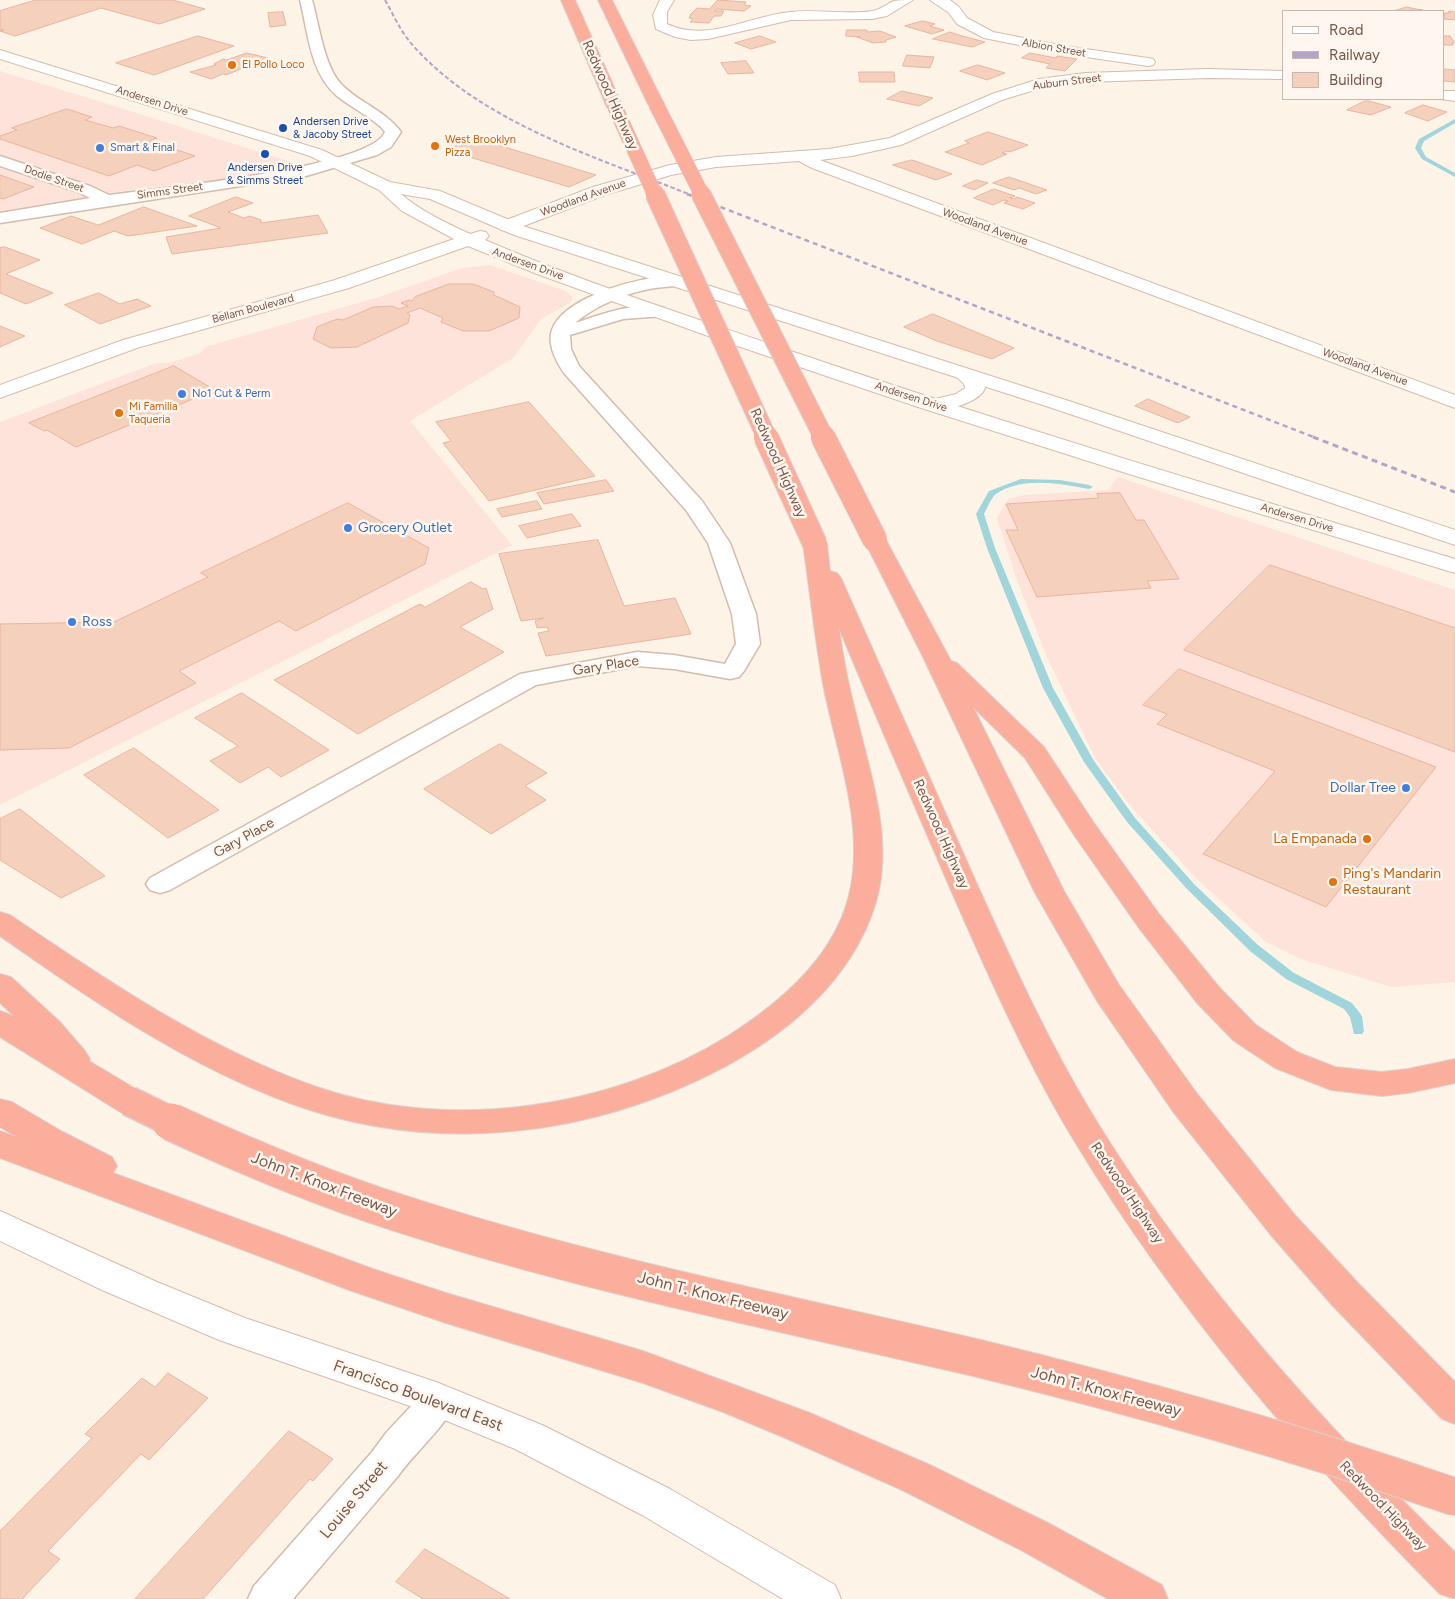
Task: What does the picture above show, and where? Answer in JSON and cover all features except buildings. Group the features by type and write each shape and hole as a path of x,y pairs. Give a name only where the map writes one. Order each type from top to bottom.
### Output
{"highway":[{"name":"Redwood Highway","path":"568,0 814,544 997,959 1052,1071 1086,1131 1127,1196 1164,1249 1231,1336 1363,1488 1455,1580"},
{"path":"605,0 875,540 936,657 1049,891 1088,959 1145,1047 1232,1164 1344,1294 1455,1407"},
{"path":"0,922 107,994 184,1040 285,1088 308,1097 358,1110 385,1116 440,1120 494,1121 522,1119 602,1104 656,1087 680,1076 758,1032 804,992 841,949 856,918 865,887 868,855 862,802 837,691 814,544"},
{"path":"936,657 1035,752 1084,829 1149,920 1208,995 1245,1032 1286,1060 1331,1078 1382,1084 1408,1081 1455,1071"},
{"path":"0,985 49,1030 91,1080"},
{"name":"John T. Knox Freeway","path":"0,1022 91,1080 129,1101 217,1143 287,1173 360,1200 440,1226 622,1274 1088,1386 1266,1436 1455,1497"},
{"path":"0,1111 49,1140 114,1173 280,1250"},
{"path":"0,1144 280,1250 416,1298 674,1378 762,1411 853,1450 955,1498 1040,1540 1148,1599"}],"main road":[{"path":"667,0 659,18 661,26 681,34 713,34 789,16 872,15 882,13 906,0"},
{"name":"Albion Street","path":"936,0 944,2 954,10 962,21 989,35 1065,50 1168,65 1182,74"},
{"name":"Andersen Drive","path":"0,54 316,153 339,162 386,186 434,195 507,226 964,374 1455,538"},
{"name":"Auburn Street","path":"802,157 849,152 888,144 946,121 1004,94 1039,83 1094,77 1182,74 1282,75"},
{"name":"Woodland Avenue","path":"507,226 650,174 715,163 802,157 818,165 1455,402"},
{"path":"715,163 801,168 854,178"},
{"name":"Andersen Drive","path":"386,186 407,208 468,241 498,254 658,312 934,405 1249,504 1455,566"},
{"path":"380,271 412,239 414,221 407,208"},
{"name":"Bellam Boulevard","path":"0,392 146,339 380,271 507,226"},
{"path":"934,405 963,398 975,390 976,385 964,374"},
{"name":"Francisco Boulevard East","path":"0,1225 77,1263 207,1319 439,1401 534,1441 631,1488 820,1599"}],"street":[{"name":"Simms Street","path":"0,218 106,200 275,176 339,162 379,148 392,138 393,132 388,124 349,97 329,78 306,0"},
{"name":"Dodie Street","path":"0,161 84,189 106,200"},
{"path":"561,334 567,320 574,314 612,295 648,283 674,281"},
{"path":"561,334 621,314 658,312"},
{"name":"Gary Place","path":"160,884 529,679 637,659 674,662 730,672 736,666 748,644 744,614 719,543 694,506 571,369 564,356 561,334"},
{"name":"Louise Street","path":"268,1599 385,1464 399,1445 439,1401"}],"shaded area":[{"path":"0,71 288,161 253,175 115,192 0,213"},
{"path":"490,265 563,290 573,298 570,303 541,319 513,358 410,421 512,545 0,805 0,422 156,363 168,363 201,353 205,347 379,297 462,268"},
{"path":"1118,477 1455,590 1455,982 1391,987 1301,959 1266,942 1194,876 1128,803 1095,758 1046,655 1015,575 997,518 1008,499 1025,495 1108,490"}],"waterway":[{"path":"1455,121 1421,140 1418,148 1424,158 1455,175"},
{"path":"1089,487 1060,482 1021,481 992,493 980,514 991,548 1048,688 1089,762 1131,820 1191,887 1254,948 1290,976 1348,1006 1356,1016 1358,1031"}],"railway":[{"path":"385,0 410,42 438,70 469,94 504,116 540,134 578,151 691,195"},
{"path":"687,194 1316,438"},
{"path":"1313,437 1455,492"}],"place":[{"name":"El Pollo Loco","path":"232,65"},
{"name":"Andersen Drive & Jacoby Street","path":"283,128"},
{"name":"West Brooklyn Pizza","path":"435,146"},
{"name":"Smart & Final","path":"100,148"},
{"name":"Andersen Drive & Simms Street","path":"265,154"},
{"name":"No1 Cut & Perm","path":"182,394"},
{"name":"Mi Familia Taqueria","path":"119,413"},
{"name":"Grocery Outlet","path":"348,528"},
{"name":"Ross","path":"72,622"},
{"name":"Dollar Tree","path":"1406,788"},
{"name":"La Empanada","path":"1367,839"},
{"name":"Ping's Mandarin Restaurant","path":"1333,882"}]}
